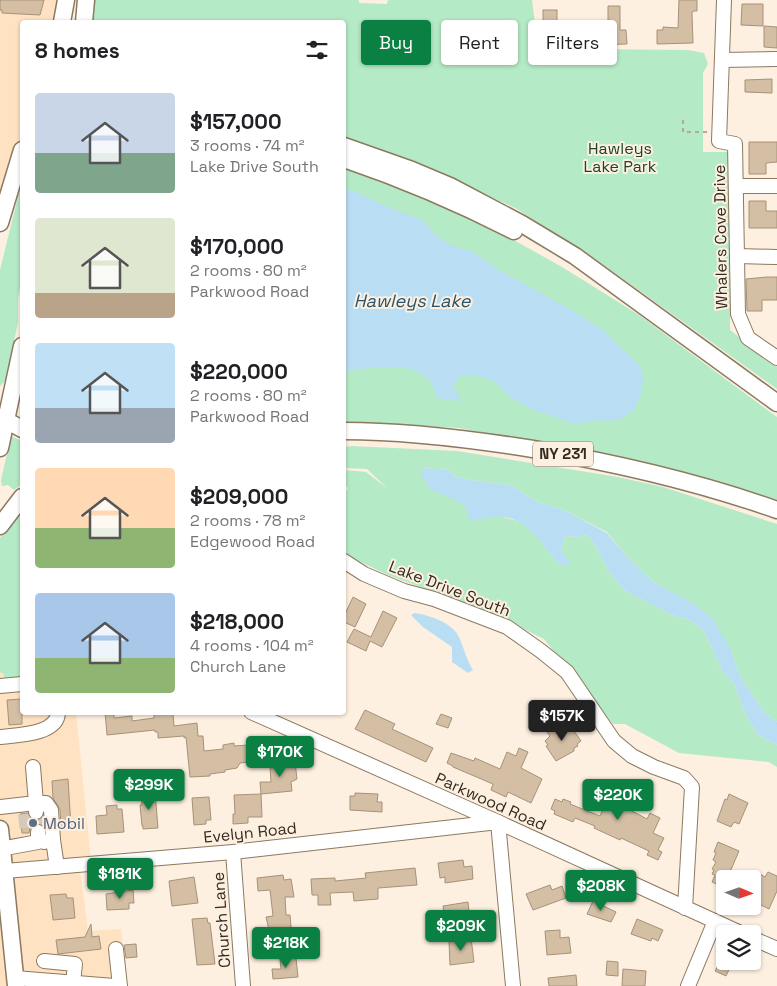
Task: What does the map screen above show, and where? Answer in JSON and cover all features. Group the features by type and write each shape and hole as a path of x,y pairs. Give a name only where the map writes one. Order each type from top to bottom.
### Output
{"main road":[{"path":"62,20 66,0"},
{"path":"84,20 86,0"},
{"path":"346,147 426,175 486,203 575,256 777,403"},
{"path":"0,223 20,157"},
{"path":"346,160 402,179 463,205 537,242 621,290"},
{"path":"0,448 7,387 20,351"},
{"path":"3,419 20,428"},
{"name":"NY 231","path":"346,432 399,433 455,438 572,456 673,478 777,510"},
{"path":"0,526 20,500"},
{"path":"0,829 15,982"}],"street":[{"path":"720,136 724,0"},
{"path":"722,60 777,59"},
{"name":"Whalers Cove Drive","path":"720,136 735,144 738,314 748,338 777,358"},
{"path":"736,186 777,186"},
{"path":"737,256 777,256"},
{"name":"Lake Drive South","path":"346,562 364,574 404,591 434,599 507,627 567,672 614,741 632,756 654,767 684,778 692,787 685,908"},
{"path":"0,686 20,684"},
{"path":"0,737 40,732 53,723 58,715"},
{"name":"Parkwood Road","path":"258,715 498,822 722,925"},
{"path":"30,808 33,767"},
{"path":"0,807 30,808 46,803 51,810 57,867"},
{"path":"498,822 513,986"},
{"name":"Evelyn Road","path":"5,871 234,852 498,822"},
{"path":"1,848 33,838 53,840"},
{"name":"Church Lane","path":"234,852 243,986"},
{"path":"688,986 715,922"},
{"path":"761,942 777,949"},
{"path":"116,949 120,986"},
{"path":"44,960 75,964 73,983"},
{"path":"15,982 114,986"}],"path":[{"path":"683,120 683,132 720,136"}],"shaded area":[{"path":"0,0 63,0 58,20 20,20 20,141 0,204"},
{"path":"0,672 4,674 5,678 20,677 20,715 76,715 91,862 79,862 88,931 121,929 127,986 0,986"}],"green space":[{"name":"Hawleys Lake Park","path":"91,0 359,0 359,3 387,4 388,0 532,0 534,20 528,20 528,65 617,65 617,49 688,50 704,53 708,64 703,73 703,152 731,152 730,330 777,367 777,389 605,266 517,209 432,170 346,139 346,20 89,20"},
{"path":"346,169 394,186 487,225 562,267 639,315 777,417 777,503 535,442 459,428 346,422"},
{"path":"20,188 18,322 6,380 0,386 0,270"},
{"path":"11,436 20,440 20,486 14,490 8,485 2,486 1,480"},
{"path":"346,447 457,451 618,477 663,487 777,524 777,722 765,713 741,678 731,650 668,590 653,582 627,557 607,532 566,511 538,502 510,485 456,477 448,470 423,468 450,497 466,505 480,518 496,515 520,522 533,531 560,566 561,550 565,536 577,537 587,535 596,547 608,570 624,590 672,615 688,619 704,631 723,672 735,685 744,712 758,735 777,745 777,767 769,762 679,753 625,724 613,724 544,639 491,613 388,575 346,555 346,492 348,488 346,486 346,470 366,472 388,489 367,469 346,468"},
{"path":"20,506 20,677 4,678 4,674 0,672 0,538"}],"water":[{"name":"Hawleys Lake","path":"346,189 354,191 385,206 422,220 436,235 451,245 473,252 499,270 573,311 603,330 640,366 643,377 641,394 634,410 621,419 597,420 575,424 531,409 510,397 493,381 477,375 461,375 453,386 461,401 436,398 431,383 423,375 413,370 378,367 346,371"},
{"path":"423,468 448,470 456,477 510,485 538,502 566,511 607,533 627,557 653,582 693,603 713,619 731,650 741,678 765,713 777,722 777,745 758,735 744,712 735,685 723,672 704,631 688,619 672,615 624,590 608,570 596,547 587,535 577,537 565,536 561,550 571,564 560,566 533,533 513,519 487,517 470,522 465,505 430,489 421,476"},
{"path":"415,613 433,618 452,628 459,637 473,670 468,673 452,662 452,647 423,627 411,615"}],"building":[{"path":"0,0 44,0 40,15 2,13 2,10 0,10"},
{"path":"679,0 697,0 697,11 692,13 693,43 657,44 657,30 663,30 663,27 678,28"},
{"path":"742,4 763,4 763,26 741,25"},
{"path":"608,6 620,6 620,30 626,30 627,44 617,44 617,20 608,20"},
{"path":"543,10 557,10 557,20 543,20"},
{"path":"764,26 777,27 777,48 764,47"},
{"path":"772,79 772,93 745,92 745,80"},
{"path":"749,142 777,142 777,162 766,163 766,174 749,174"},
{"path":"749,201 766,201 766,211 777,211 777,228 749,228"},
{"path":"777,277 777,300 762,300 762,311 747,311 746,279"},
{"path":"353,597 366,604 355,627 346,623 346,612"},
{"path":"383,611 397,618 382,647 370,641 366,651 347,642 354,629 371,637"},
{"path":"20,699 22,724 9,725 7,700"},
{"path":"365,710 395,724 392,729 433,748 426,762 355,729"},
{"path":"441,714 452,718 448,728 436,724"},
{"path":"105,715 114,715 114,718 132,716 132,721 154,718 154,715 173,715 174,726 197,723 198,736 203,736 204,751 223,749 223,745 234,743 234,746 249,745 251,762 240,763 237,768 210,774 210,776 190,777 186,737 158,738 158,732 155,732 155,730 107,735"},
{"path":"569,724 581,741 574,748 574,751 556,761 546,746 548,745 545,741 550,736 547,732 555,726 558,731"},
{"path":"519,748 528,752 521,768 542,779 531,803 508,792 506,797 491,790 493,784 447,763 451,753 474,761 475,758 500,769 507,752 516,756"},
{"path":"288,760 288,763 295,762 297,779 291,782 292,791 261,794 260,782 271,782 270,766 279,764 279,761"},
{"path":"68,779 71,827 61,827 60,809 53,798 52,781"},
{"path":"617,786 637,795 630,810 647,819 650,813 660,818 653,833 664,838 658,850 662,852 658,860 647,855 649,851 621,838 620,840 594,828 595,826 575,818 573,822 554,814 555,811 551,809 555,799 562,802 563,799 571,802 570,804 600,816 603,809 606,810"},
{"path":"155,792 158,828 143,829 140,805 142,805 141,794"},
{"path":"355,793 378,794 377,802 382,802 382,812 350,810 350,796 355,796"},
{"path":"261,794 262,817 248,817 248,823 233,824 233,814 235,814 234,795"},
{"path":"729,794 748,803 739,824 734,822 731,827 717,821 725,799 727,800"},
{"path":"209,797 211,820 206,820 206,824 194,825 192,798"},
{"path":"117,805 117,809 122,809 124,832 97,834 96,816 107,815 106,806"},
{"path":"28,813 31,819 36,821 43,817 43,825 34,824 30,828 29,833 22,833 20,814"},
{"path":"718,842 739,851 731,870 716,870 716,884 712,882 715,875 712,874 714,870 712,869 716,862 713,860 716,853 714,852"},
{"path":"463,860 464,867 472,866 473,879 445,883 445,877 440,878 438,863"},
{"path":"415,868 417,885 378,888 378,899 354,901 353,892 330,893 331,905 318,905 318,895 312,895 311,879 335,878 335,881 366,878 365,873"},
{"path":"768,872 777,876 777,891 769,909 761,905 761,875 765,877"},
{"path":"283,875 284,880 291,879 294,897 285,897 286,915 290,915 290,941 272,943 266,917 273,916 270,890 258,891 257,878"},
{"path":"194,877 198,903 172,906 169,881"},
{"path":"550,885 552,890 562,886 566,898 533,910 526,894"},
{"path":"133,890 134,903 129,903 129,909 107,910 106,894"},
{"path":"66,894 67,898 73,898 75,918 53,920 50,895"},
{"path":"593,901 616,912 611,922 587,914"},
{"path":"468,902 470,921 445,922 443,906"},
{"path":"207,918 208,923 210,923 215,964 197,965 192,919"},
{"path":"637,919 663,930 658,941 652,938 651,941 631,934"},
{"path":"91,924 92,937 99,936 101,949 58,954 56,940 85,937"},
{"path":"560,930 560,938 569,937 571,953 547,955 545,931"},
{"path":"471,938 474,962 450,965 449,941"},
{"path":"136,944 137,957 126,958 124,945"},
{"path":"296,958 298,977 273,979 272,969 281,969 280,959"},
{"path":"607,961 618,962 618,976 606,975"},
{"path":"623,969 646,971 645,986 622,986"},
{"path":"716,969 729,970 726,976 715,971"},
{"path":"576,975 577,986 549,986 548,978"}],"tunnel":[{"path":"36,812 38,832"},
{"path":"25,814 27,833"}],"place":[{"name":"Mobil","path":"33,823"}]}
